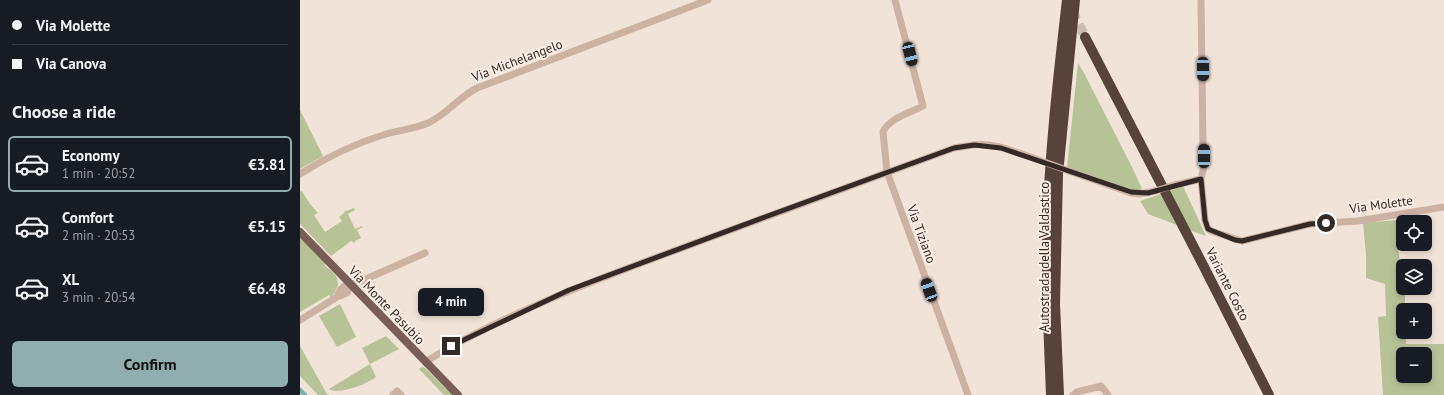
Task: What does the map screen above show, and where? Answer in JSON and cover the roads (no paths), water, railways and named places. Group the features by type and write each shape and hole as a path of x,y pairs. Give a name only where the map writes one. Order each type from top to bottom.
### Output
{"highway":[{"name":"Autostrada della Valdastico","path":"1051,395 1047,298 1047,235 1050,171 1067,0"},
{"name":"Autostrada della Valdastico","path":"1059,395 1055,304 1058,174 1076,0"},
{"name":"Variante Costo","path":"1085,37 1269,395"}],"main road":[{"name":"Via Monte Pasubio","path":"300,232 458,395"}],"street":[{"name":"Via Michelangelo","path":"300,174 321,161 358,143 426,124 437,119 463,96 477,88 708,0"},
{"name":"Via Tiziano","path":"896,0 923,106 894,120 883,130 887,172 968,395"},
{"path":"425,362 457,343 569,290 954,148 974,145 1001,148 1131,192 1148,193 1201,179 1204,166 1201,0"},
{"name":"Via Molette","path":"1201,179 1205,220 1208,229 1235,240 1242,241 1310,224 1358,221 1444,207"},
{"path":"300,320 344,292 346,285 359,282 425,253"},
{"path":"341,274 344,292"},
{"path":"344,292 361,295"},
{"path":"1073,395 1077,392 1101,386 1108,395"}],"waterway":[{"path":"300,390 305,395"}],"tunnel":[{"path":"1072,11 1085,37"}]}
